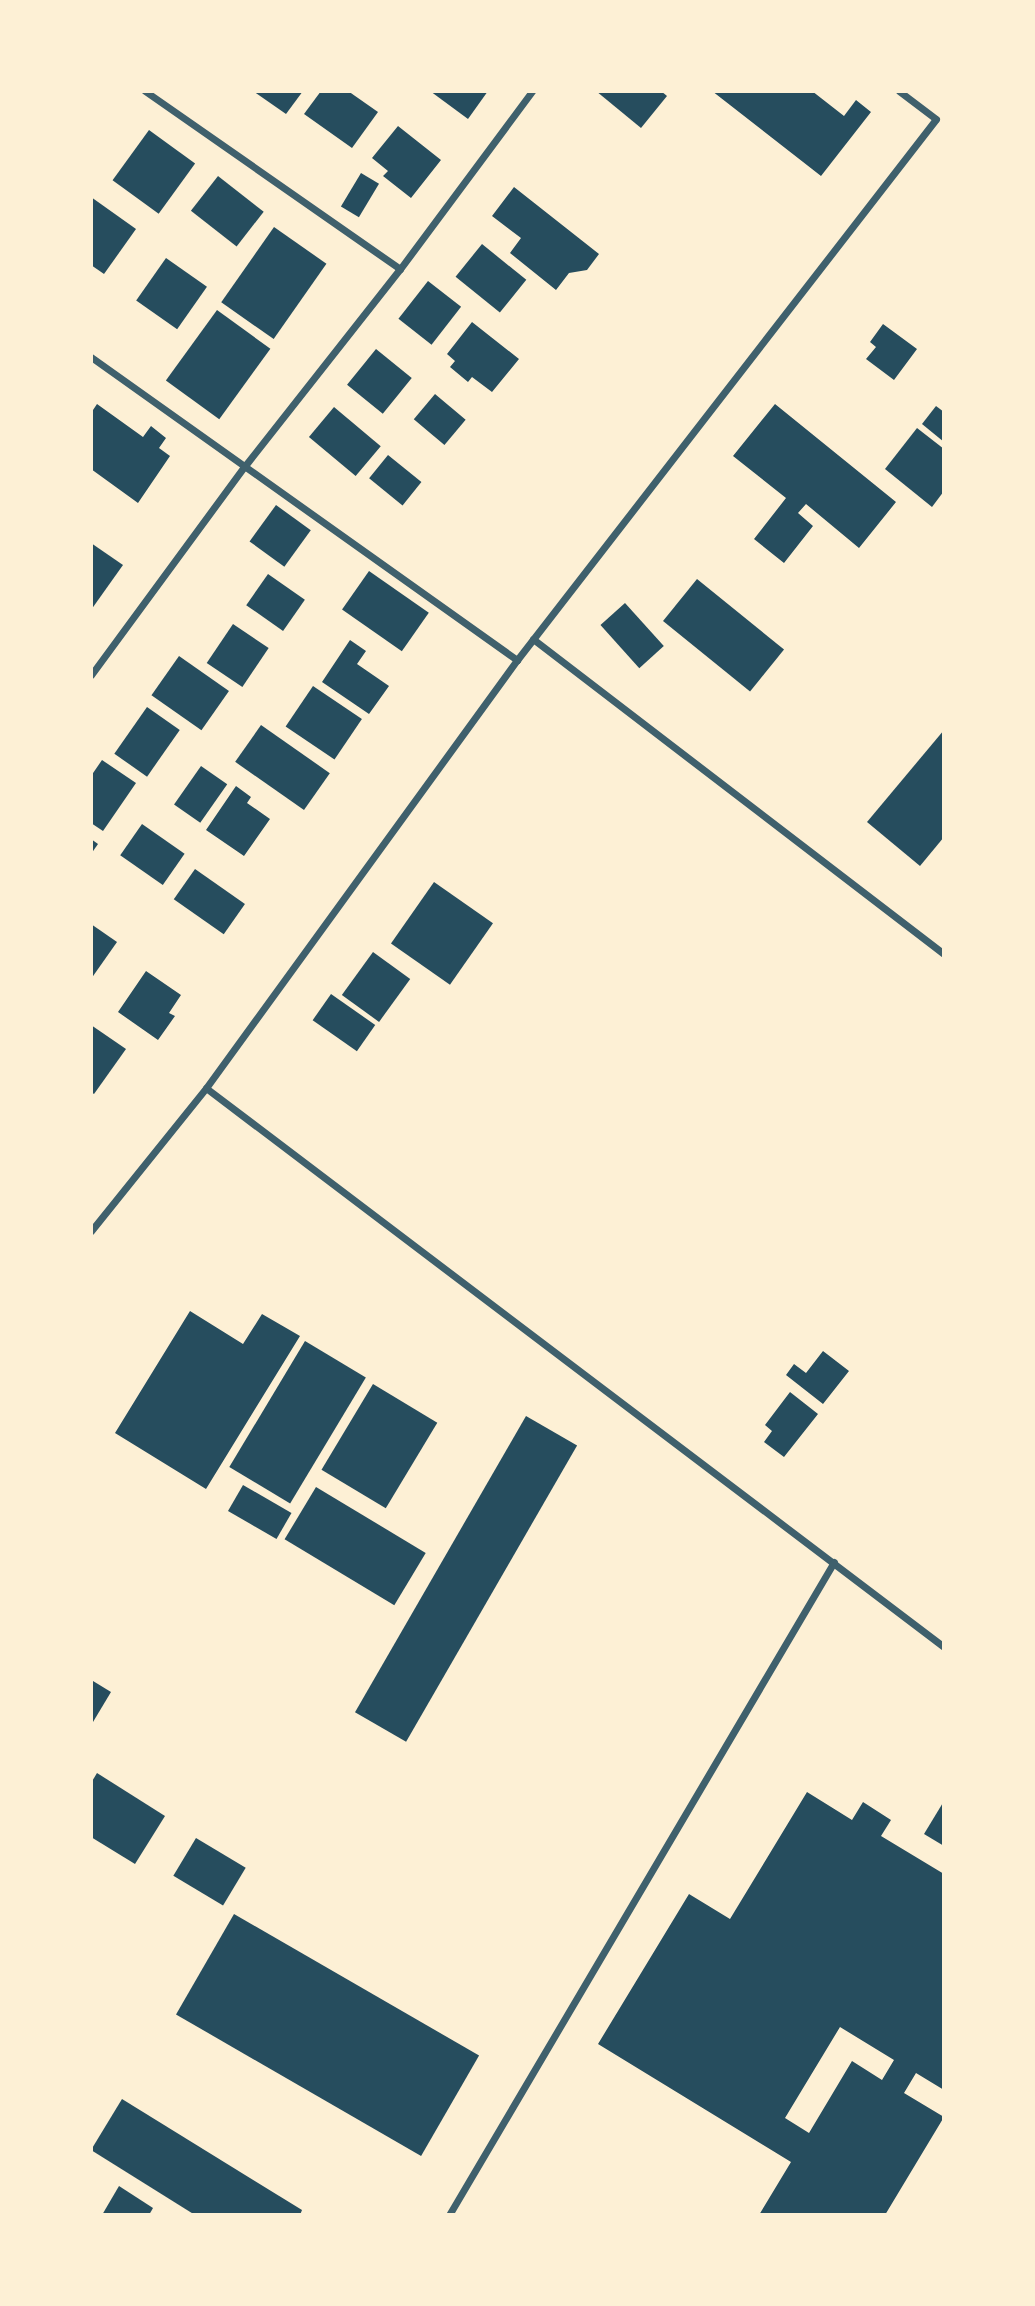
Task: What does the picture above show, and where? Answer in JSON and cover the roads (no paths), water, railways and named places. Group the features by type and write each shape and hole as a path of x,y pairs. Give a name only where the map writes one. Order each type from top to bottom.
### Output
{"street":[{"path":"145,91 400,268"},
{"path":"91,675 244,467 400,268 532,91"},
{"path":"91,1231 206,1088 517,660 936,119 899,91"},
{"path":"91,357 517,660"},
{"path":"534,639 944,954"},
{"path":"206,1088 944,1647"},
{"path":"449,2215 834,1562"}]}
